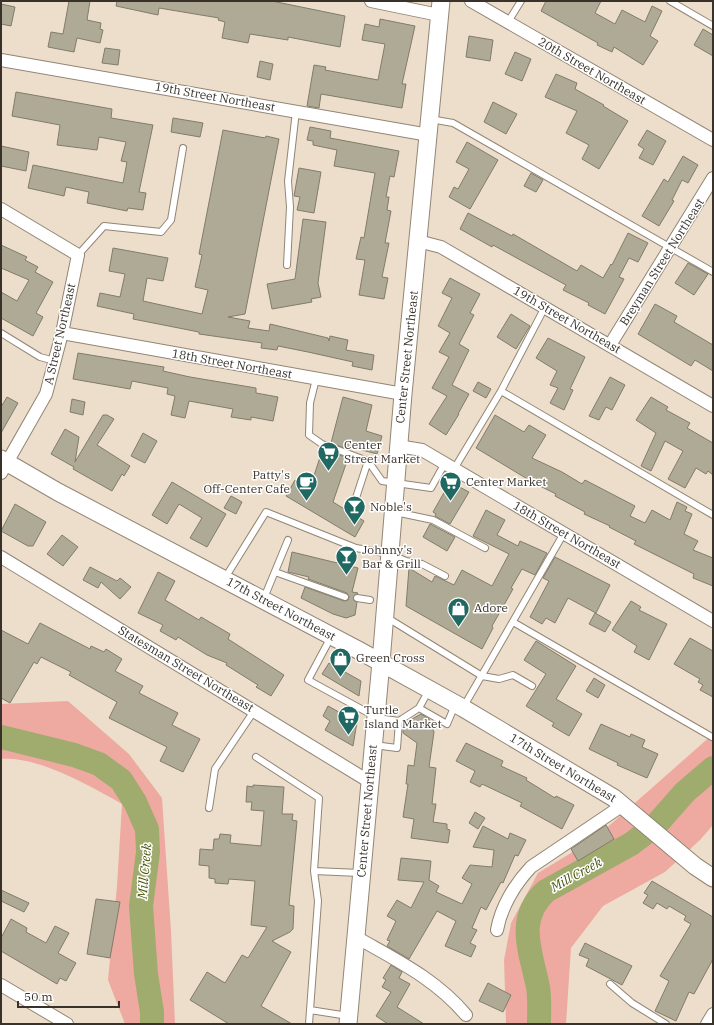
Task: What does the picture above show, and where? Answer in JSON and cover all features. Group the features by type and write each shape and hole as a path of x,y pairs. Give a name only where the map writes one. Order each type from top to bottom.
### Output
{"main road":[{"name":"Center Street Northeast","path":"348,1020 381,662 398,446 440,8"},
{"name":"17th Street Northeast","path":"3,465 224,579 459,705 624,804 695,866 713,878"}],"street":[{"path":"371,1 440,8"},
{"name":"20th Street Northeast","path":"471,1 713,140"},
{"name":"19th Street Northeast","path":"1,60 296,112 429,127"},
{"name":"Breyman Street Northeast","path":"610,345 713,178"},
{"path":"1,209 78,255"},
{"name":"19th Street Northeast","path":"418,242 441,247 713,406"},
{"name":"A Street Northeast","path":"3,465 46,394 62,333 78,255"},
{"name":"18th Street Northeast","path":"62,333 403,394"},
{"name":"18th Street Northeast","path":"398,446 422,450 713,621"},
{"name":"Statesman Street Northeast","path":"1,557 370,782"},
{"path":"497,930 500,916 522,876 531,867 624,804"},
{"path":"356,937 435,984 453,1000 466,1015"},
{"path":"1,985 67,1024"},
{"path":"707,1024 713,1014"}],"lane":[{"path":"508,22 521,1"},
{"path":"670,1 713,26"},
{"path":"288,265 290,207 288,181 296,112"},
{"path":"429,127 453,123 713,272"},
{"path":"78,255 104,226 161,232 171,220 183,148"},
{"path":"316,378 310,402 309,435 322,444 368,461 382,481 431,488 449,466 501,391 545,307"},
{"path":"1,334 40,357 55,361"},
{"path":"501,391 713,515"},
{"path":"353,507 368,461"},
{"path":"224,579 266,512 356,548 390,554 406,561 422,564 445,576"},
{"path":"394,512 433,520 485,548"},
{"path":"419,708 447,724 459,705 482,676 564,533"},
{"path":"263,600 288,540"},
{"path":"275,572 345,597"},
{"path":"357,598 370,600"},
{"path":"384,616 482,676 499,679 512,675 532,686"},
{"path":"513,622 712,737"},
{"path":"332,636 308,680 376,718 399,721 419,708 429,688"},
{"path":"209,808 215,769 254,711"},
{"path":"373,745 397,748 399,721"},
{"path":"256,756 319,798 314,871 318,901 309,1024"},
{"path":"314,871 361,874"},
{"path":"610,984 627,1000 666,1024"},
{"path":"310,1010 348,1020"}],"shaded area":[{"path":"68,701 129,754 162,798 171,931 175,1024 125,1024 108,980 117,886 122,804 80,781 47,767 15,759 1,759 1,704"},
{"path":"713,734 713,825 700,840 665,872 603,906 571,948 566,1024 506,1024 504,960 511,923 538,873 594,839"}],"building":[{"path":"69,1 90,1 87,20 101,23 100,29 103,30 100,43 77,38 74,52 48,47 51,32 63,34"},
{"path":"117,1 272,1 345,16 340,47 288,37 288,40 250,34 248,43 222,38 225,22 218,20 219,18 159,8 158,15 116,6"},
{"path":"546,1 601,1 595,13 615,24 622,10 645,22 652,6 662,11 650,36 658,41 643,65 614,47 612,52 597,45 598,43 541,11"},
{"path":"1,4 15,7 11,26 1,24"},
{"path":"380,19 415,26 402,84 406,84 402,108 321,94 319,108 307,106 314,65 326,67 325,70 378,80 385,44 362,40 365,24 379,27"},
{"path":"703,29 713,35 713,56 694,45"},
{"path":"469,36 493,40 490,61 466,57"},
{"path":"105,48 120,50 118,65 102,63"},
{"path":"515,52 531,59 522,81 505,74"},
{"path":"260,61 273,64 270,80 257,77"},
{"path":"556,74 577,83 575,89 604,105 603,106 628,121 599,169 582,159 589,145 566,133 577,111 545,97"},
{"path":"16,92 112,109 111,118 153,125 139,192 146,193 143,210 128,208 127,211 87,203 89,192 66,187 64,196 28,188 33,165 123,183 127,162 121,161 126,142 99,137 97,150 57,145 60,125 12,116"},
{"path":"493,102 517,114 506,134 484,122"},
{"path":"173,118 203,123 200,137 171,132"},
{"path":"310,127 331,131 330,138 399,151 394,177 390,176 386,197 389,197 387,210 391,211 385,243 389,243 382,277 388,278 384,299 359,295 365,260 356,259 361,237 364,238 375,173 334,166 337,150 313,145 313,141 307,140"},
{"path":"223,130 265,138 266,136 279,139 245,314 228,317 250,321 248,328 269,331 270,324 328,338 329,341 330,336 348,340 346,350 374,355 372,370 352,366 353,362 308,352 278,346 277,350 261,348 262,343 199,334 199,332 133,319 134,314 97,306 100,293 120,297 125,274 109,271 113,248 168,258 163,281 147,278 143,301 202,314 208,290 195,287 202,255 199,254"},
{"path":"647,130 666,141 653,165 639,158 644,149 638,145"},
{"path":"467,142 498,160 470,209 449,197 454,187 458,189 469,169 456,162"},
{"path":"1,146 29,152 26,171 1,166"},
{"path":"683,156 698,165 688,183 682,180 672,200 674,201 659,226 642,216 664,179 668,182"},
{"path":"299,168 321,172 314,213 297,210 300,197 294,196"},
{"path":"531,173 543,180 536,192 524,186"},
{"path":"468,213 512,236 513,234 577,271 581,265 603,278 611,264 612,265 628,233 648,243 638,262 629,258 619,277 624,279 605,314 588,305 589,303 563,290 566,285 493,245 492,247 460,229"},
{"path":"303,219 326,222 318,283 321,297 311,299 312,302 272,309 267,284 295,279"},
{"path":"1,245 27,257 25,260 38,267 35,272 53,282 36,313 43,317 33,336 1,318 1,292 17,301 29,280 1,268"},
{"path":"688,263 708,274 694,295 675,283"},
{"path":"450,278 480,294 470,313 474,315 459,344 469,350 452,385 469,394 446,435 429,424 447,396 432,388 449,357 439,352 450,333 438,326 452,298 442,293"},
{"path":"655,304 677,316 674,322 713,345 713,371 695,360 691,366 638,334"},
{"path":"511,314 530,326 516,349 497,337"},
{"path":"548,338 585,357 570,389 573,390 564,410 550,403 558,388 550,385 557,371 536,358"},
{"path":"78,353 164,367 163,371 256,388 256,393 278,397 273,421 251,417 251,420 231,417 233,409 189,401 185,418 171,415 175,396 167,394 168,388 132,381 130,389 73,379"},
{"path":"610,377 625,385 612,410 606,407 599,420 589,416"},
{"path":"478,382 491,389 486,398 473,391"},
{"path":"7,397 18,403 1,433 1,407"},
{"path":"343,397 372,405 366,431 382,436 377,454 351,447 350,450 331,443"},
{"path":"651,397 668,407 666,410 690,423 687,428 713,443 713,475 708,471 706,474 696,468 685,488 668,479 683,451 665,441 651,471 641,466 656,433 636,420"},
{"path":"72,399 85,402 83,415 70,412"},
{"path":"103,415 107,415 114,419 97,445 130,466 124,476 122,474 112,491 73,469 74,467 51,454 65,429 79,437 75,462"},
{"path":"495,415 524,432 529,425 546,435 532,458 562,472 582,484 585,480 635,506 630,516 645,523 652,510 670,520 677,502 687,507 685,511 692,514 684,534 698,541 693,550 713,558 713,586 693,578 694,574 634,544 636,541 609,527 610,526 584,514 585,512 555,496 556,494 534,483 476,448"},
{"path":"143,433 157,441 145,463 131,456"},
{"path":"322,451 328,453 328,451 348,458 333,502 364,521 355,537 286,496 295,480 310,488"},
{"path":"172,482 226,514 207,547 190,538 202,518 179,504 167,524 152,515"},
{"name":"Center Market","path":"450,482 469,492 450,524 435,516 436,514 433,512"},
{"path":"231,496 242,502 236,514 224,508"},
{"path":"15,504 46,522 33,546 28,546 1,531"},
{"path":"486,510 505,520 497,535 518,546 520,541 547,553 535,575 522,569 511,588 513,589 492,626 493,628 482,649 406,606 409,568 432,582 435,576 454,585 462,570 492,586 509,554 473,536"},
{"path":"430,524 455,537 447,551 423,537"},
{"path":"62,535 78,547 63,566 47,554"},
{"path":"292,552 358,568 352,592 358,593 353,598 357,602 355,615 346,618 333,614 301,598 305,587 344,601 348,600 349,597 347,593 308,579 309,577 288,572"},
{"path":"555,557 610,585 596,613 568,598 555,623 546,618 542,624 530,617 549,581 543,578"},
{"path":"90,567 117,581 120,578 131,587 120,599 101,582 98,588 83,580"},
{"path":"158,572 175,581 165,600 199,620 201,617 230,634 228,639 284,675 271,696 256,687 258,685 226,665 227,663 207,655 178,637 176,640 160,631 163,625 138,613"},
{"path":"631,601 641,607 639,610 667,624 649,660 634,652 637,646 612,630"},
{"path":"595,613 611,622 605,632 589,624"},
{"path":"40,623 90,649 91,646 104,652 106,649 122,659 115,671 143,686 139,693 178,713 172,725 200,739 183,772 160,761 167,747 109,718 117,702 69,675 71,672 41,657 37,664 34,662 10,703 1,698 1,630 28,644"},
{"path":"690,638 713,651 713,697 700,690 703,685 698,682 700,679 674,664"},
{"path":"536,641 576,666 556,699 582,714 569,736 552,726 554,723 526,706 546,674 524,660"},
{"name":"Green Cross","path":"329,663 361,681 359,696 322,674"},
{"path":"594,678 605,685 598,698 586,691"},
{"path":"328,706 357,722 353,746 325,730 330,721 323,716"},
{"path":"421,714 429,719 434,732 429,767 436,768 432,804 436,804 433,822 447,824 447,829 450,830 448,843 411,838 414,819 403,817 408,784 406,784 408,765 414,766 417,743 403,733 403,724"},
{"path":"601,724 630,737 631,734 645,740 642,747 658,754 647,778 617,765 618,763 589,749"},
{"path":"466,743 503,761 501,766 527,778 526,780 555,798 556,796 574,805 562,829 520,806 522,803 482,784 480,787 470,782 475,771 456,761"},
{"path":"253,785 284,787 282,814 293,814 292,820 297,821 289,905 294,906 293,929 272,941 291,952 261,1006 292,1024 229,1024 190,1000 207,972 225,983 242,955 248,958 267,927 251,925 255,881 229,879 228,884 215,883 215,879 209,878 209,866 199,865 200,849 213,850 214,839 219,839 220,834 231,835 230,843 261,846 264,811 251,810 252,802 246,802 247,786 253,787"},
{"path":"475,812 485,818 478,829 469,823"},
{"path":"606,825 614,839 578,861 571,849"},
{"path":"483,826 508,839 510,833 526,840 518,856 515,855 503,883 501,882 486,910 481,907 472,928 477,930 470,943 476,946 471,957 445,946 456,921 437,911 409,959 387,946 390,941 387,940 396,921 387,916 397,900 411,908 424,882 398,880 401,858 431,861 429,880 439,886 436,892 462,904 472,884 462,878 470,865 492,867 494,850 473,847"},
{"path":"652,881 713,917 713,959 694,994 689,992 676,1021 655,1011 669,981 660,976 691,924 684,920 686,916 669,906 667,909 657,903 653,909 643,903 648,895 644,893"},
{"path":"1,890 29,903 24,912 1,901"},
{"path":"96,899 120,902 110,958 87,954"},
{"path":"11,919 27,928 26,932 46,943 55,926 69,933 58,953 76,963 66,981 60,978 57,984 1,951 1,938"},
{"path":"585,943 632,966 622,985 586,966 589,959 579,955"},
{"path":"391,965 402,972 399,978 410,984 397,1007 424,1024 388,1024 376,1016 391,992 382,987 386,980 383,978"},
{"path":"488,983 511,995 503,1012 479,1001"}],"waterway":[{"name":"Mill Creek","path":"1,737 74,755 99,764 121,780 135,802 147,829 148,852 141,906 146,974 152,1012 152,1024"},
{"name":"Mill Creek","path":"539,1024 539,992 529,949 528,936 528,924 536,902 546,891 631,844 655,826 685,792 713,768"}],"place":[{"name":"Center Street Market","path":"329,472"},
{"name":"Patty's Off-Center Cafe","path":"306,502"},
{"name":"Center Market","path":"451,502"},
{"name":"Noble's","path":"355,526"},
{"name":"Johnny's Bar & Grill","path":"347,576"},
{"name":"Adore","path":"458,628"},
{"name":"Green Cross","path":"341,678"},
{"name":"Turtle Island Market","path":"349,736"}]}
